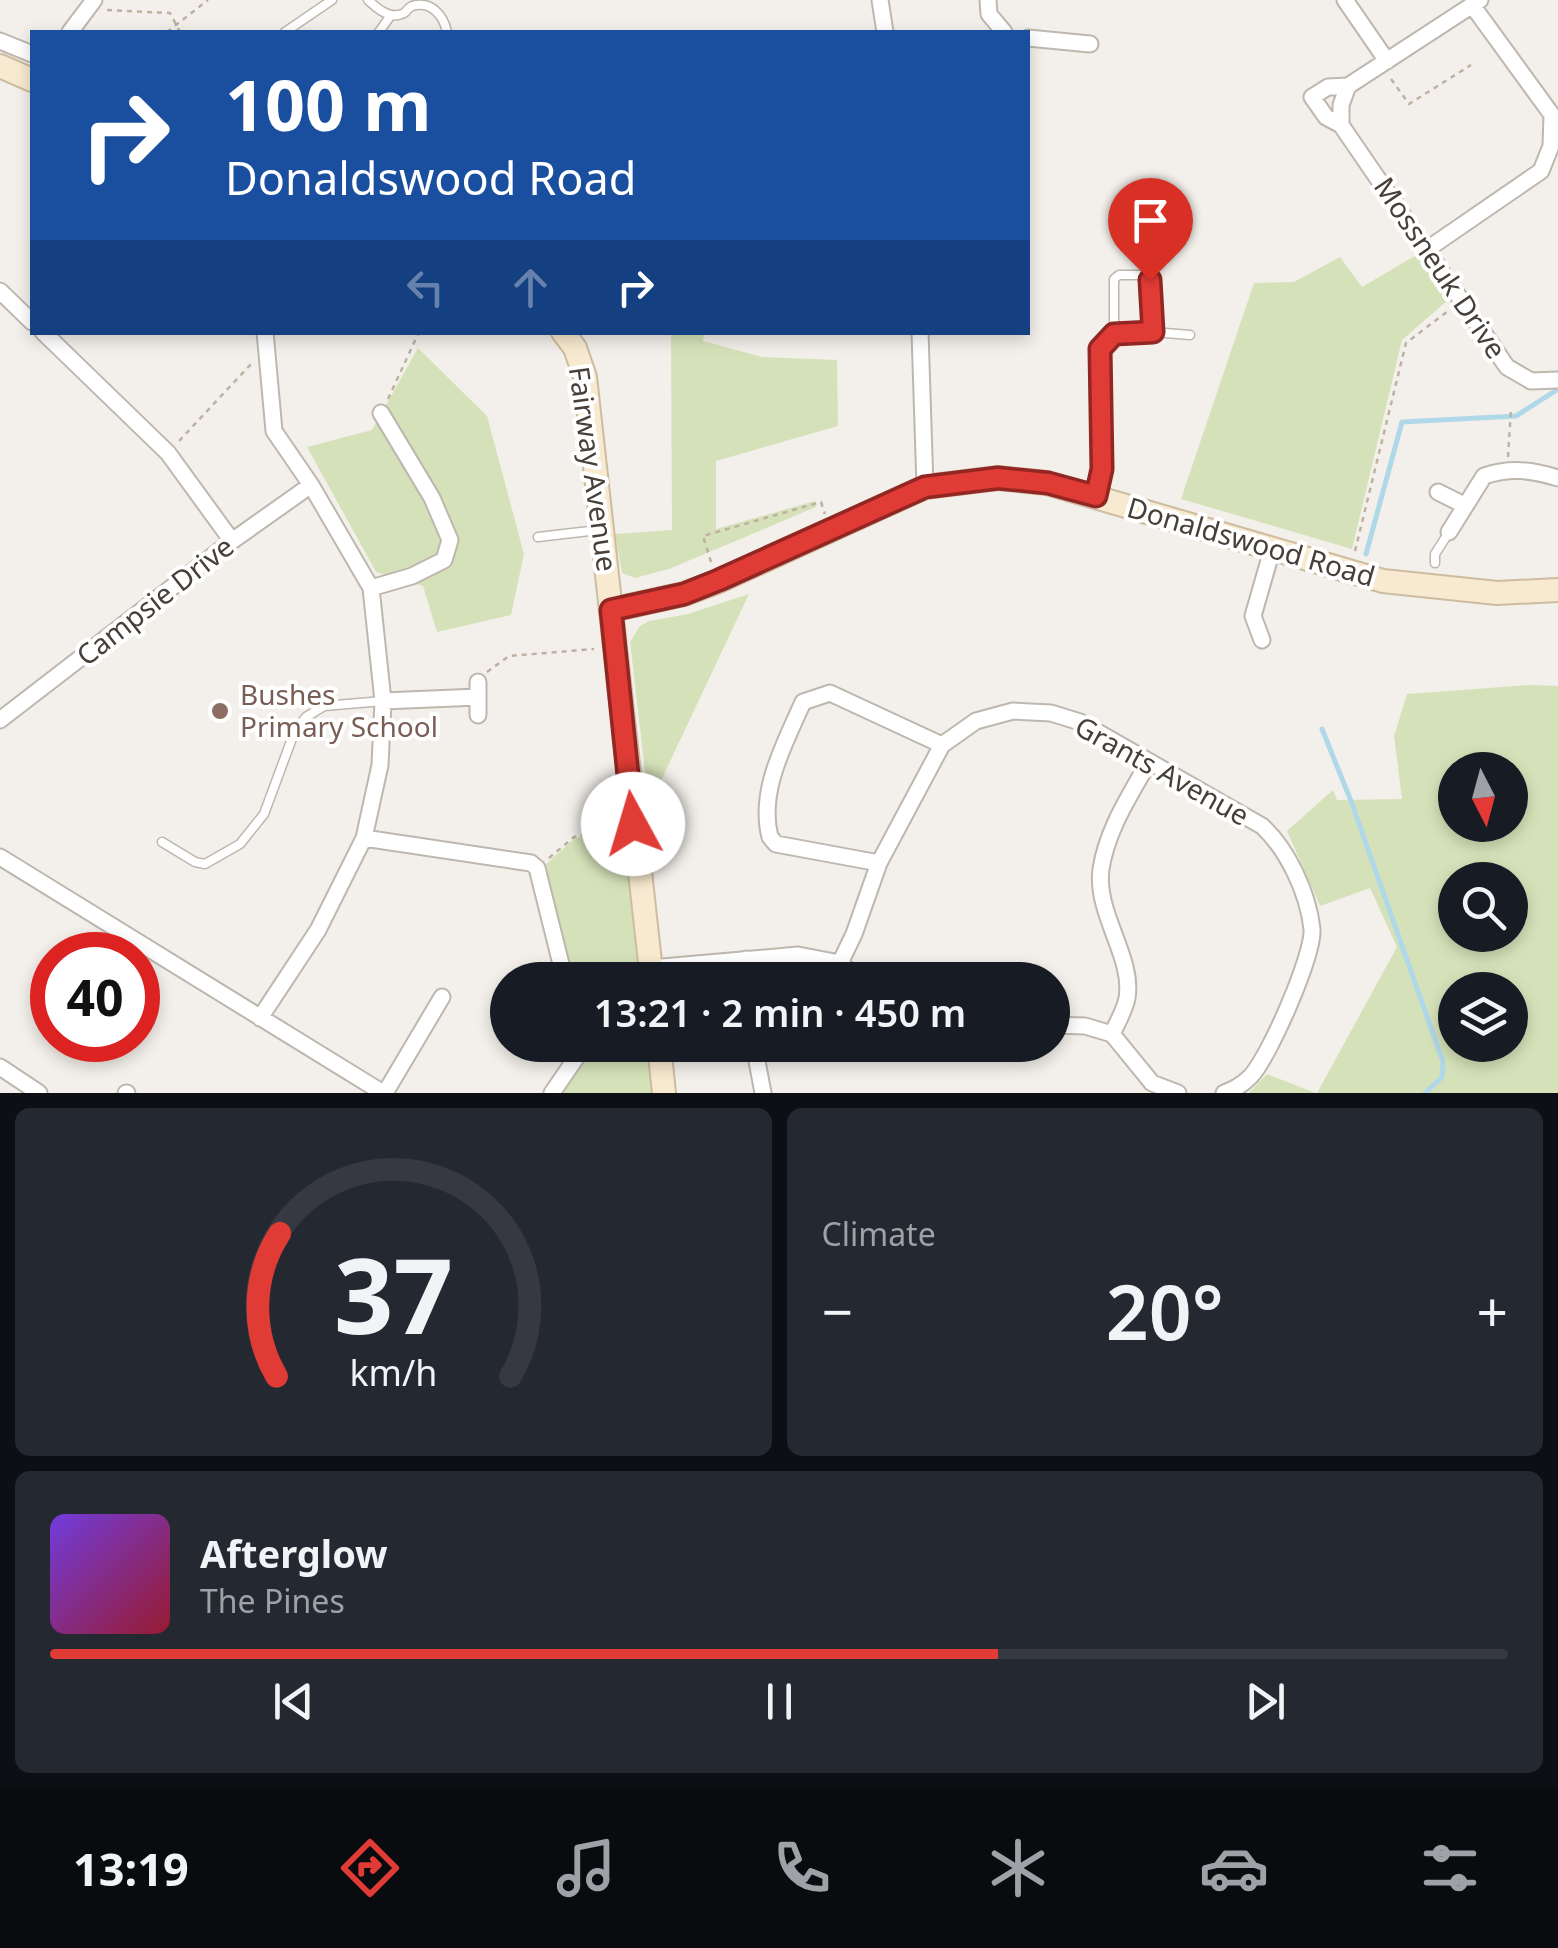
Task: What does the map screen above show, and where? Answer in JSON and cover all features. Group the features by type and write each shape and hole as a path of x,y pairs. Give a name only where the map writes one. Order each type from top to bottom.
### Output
{"street":[{"path":"880,0 885,30"},
{"path":"988,0 989,14 1002,30"},
{"path":"1345,0 1384,63"},
{"path":"1340,124 1348,86 1476,3 1552,114 1551,146 1541,171 1428,248"},
{"path":"1030,38 1090,44"},
{"path":"0,41 30,53"},
{"path":"0,66 30,79"},
{"name":"Mossneuk Drive","path":"1348,86 1328,86 1312,97 1326,118 1340,124 1507,367 1532,381 1558,380"},
{"path":"0,292 30,320"},
{"path":"46,335 168,453 232,542"},
{"name":"Fairway Avenue","path":"565,335 575,348 585,376 650,962"},
{"path":"920,335 925,487"},
{"path":"260,1018 318,930 364,838 380,765 383,701 371,588 274,431 265,341"},
{"path":"371,588 412,576 444,560 450,540 432,498 381,413"},
{"path":"1449,532 1484,476 1506,469 1532,470 1558,478"},
{"name":"Donaldswood Road","path":"611,610 684,594 925,487 998,478 1048,483 1350,572 1434,588 1497,593 1558,590"},
{"name":"Campsie Drive","path":"0,720 311,486"},
{"path":"1438,492 1464,506"},
{"path":"1262,640 1253,616 1272,550"},
{"path":"1236,620 1253,616"},
{"path":"383,701 478,689 478,715"},
{"path":"840,962 879,863 942,744 830,694 803,702 771,782 770,837 776,844 879,863"},
{"name":"Grants Avenue","path":"942,744 976,721 1013,711 1050,713 1080,722 1262,826 1280,843 1309,916 1312,931 1308,960 1266,1054 1250,1077 1224,1093"},
{"path":"1112,1034 1127,1000 1127,978 1104,908 1101,872 1115,823 1148,763"},
{"path":"364,838 531,863 537,868 560,962"},
{"path":"0,857 384,1093 442,997"},
{"path":"732,962 798,955 835,962"},
{"path":"1070,1026 1112,1034 1147,1088 1178,1093"},
{"path":"552,1093 573,1062"},
{"path":"661,1062 664,1093"},
{"path":"757,1062 763,1093"},
{"path":"0,1067 39,1093"}],"lane":[{"path":"288,30 332,0"},
{"path":"368,0 391,15 400,15 418,4 430,6 444,18 447,30"},
{"path":"380,30 391,15"},
{"path":"1114,334 1112,282 1120,275 1142,274 1151,282 1153,332"},
{"path":"1096,496 1102,469 1100,349 1114,334 1190,335"},
{"path":"538,537 602,530"},
{"path":"1434,563 1435,554 1449,532"},
{"path":"162,842 204,864 240,844 264,814 294,733 306,717 324,706 383,701"}],"path":[{"path":"169,30 208,0"},
{"path":"82,19 170,13 179,30"},
{"path":"1384,63 1409,104 1471,64"},
{"path":"1350,572 1406,344 1461,301"},
{"path":"381,413 418,335"},
{"path":"168,453 265,341"},
{"path":"1506,469 1510,409"},
{"path":"719,580 704,536 821,502 831,530"},
{"path":"478,689 509,656 615,648"},
{"path":"537,868 574,837 633,824"}],"green space":[{"path":"1418,254 1449,299 1402,340 1352,549 1181,499 1254,283 1294,282 1340,257 1362,287"},
{"path":"671,335 704,335 703,341 762,357 837,360 838,426 716,461 716,529 815,501 816,507 669,569 635,578 622,573 615,534 672,530"},
{"path":"418,348 487,416 524,554 511,615 437,632 423,586 376,572 307,447 372,430"},
{"path":"749,594 649,806 630,642 640,626 649,621 688,614"},
{"path":"1558,686 1558,1093 1317,1093 1397,947 1370,888 1320,906 1287,831 1333,790 1337,800 1402,799 1394,736 1407,694"},
{"path":"626,833 639,962 567,962 545,865 575,838"},
{"path":"581,1062 650,1062 653,1093 561,1093"},
{"path":"1267,1074 1316,1093 1249,1093"}],"waterway":[{"path":"1366,554 1402,422 1516,416 1558,389"},
{"path":"1322,729 1443,1062 1442,1077 1425,1093"}],"place":[{"name":"Bushes Primary School","path":"220,711"}],"route":[{"path":"633,824 611,610 684,594 925,487 998,478 1048,483 1096,496 1102,469 1100,349 1114,334 1153,332 1150,280"}]}
